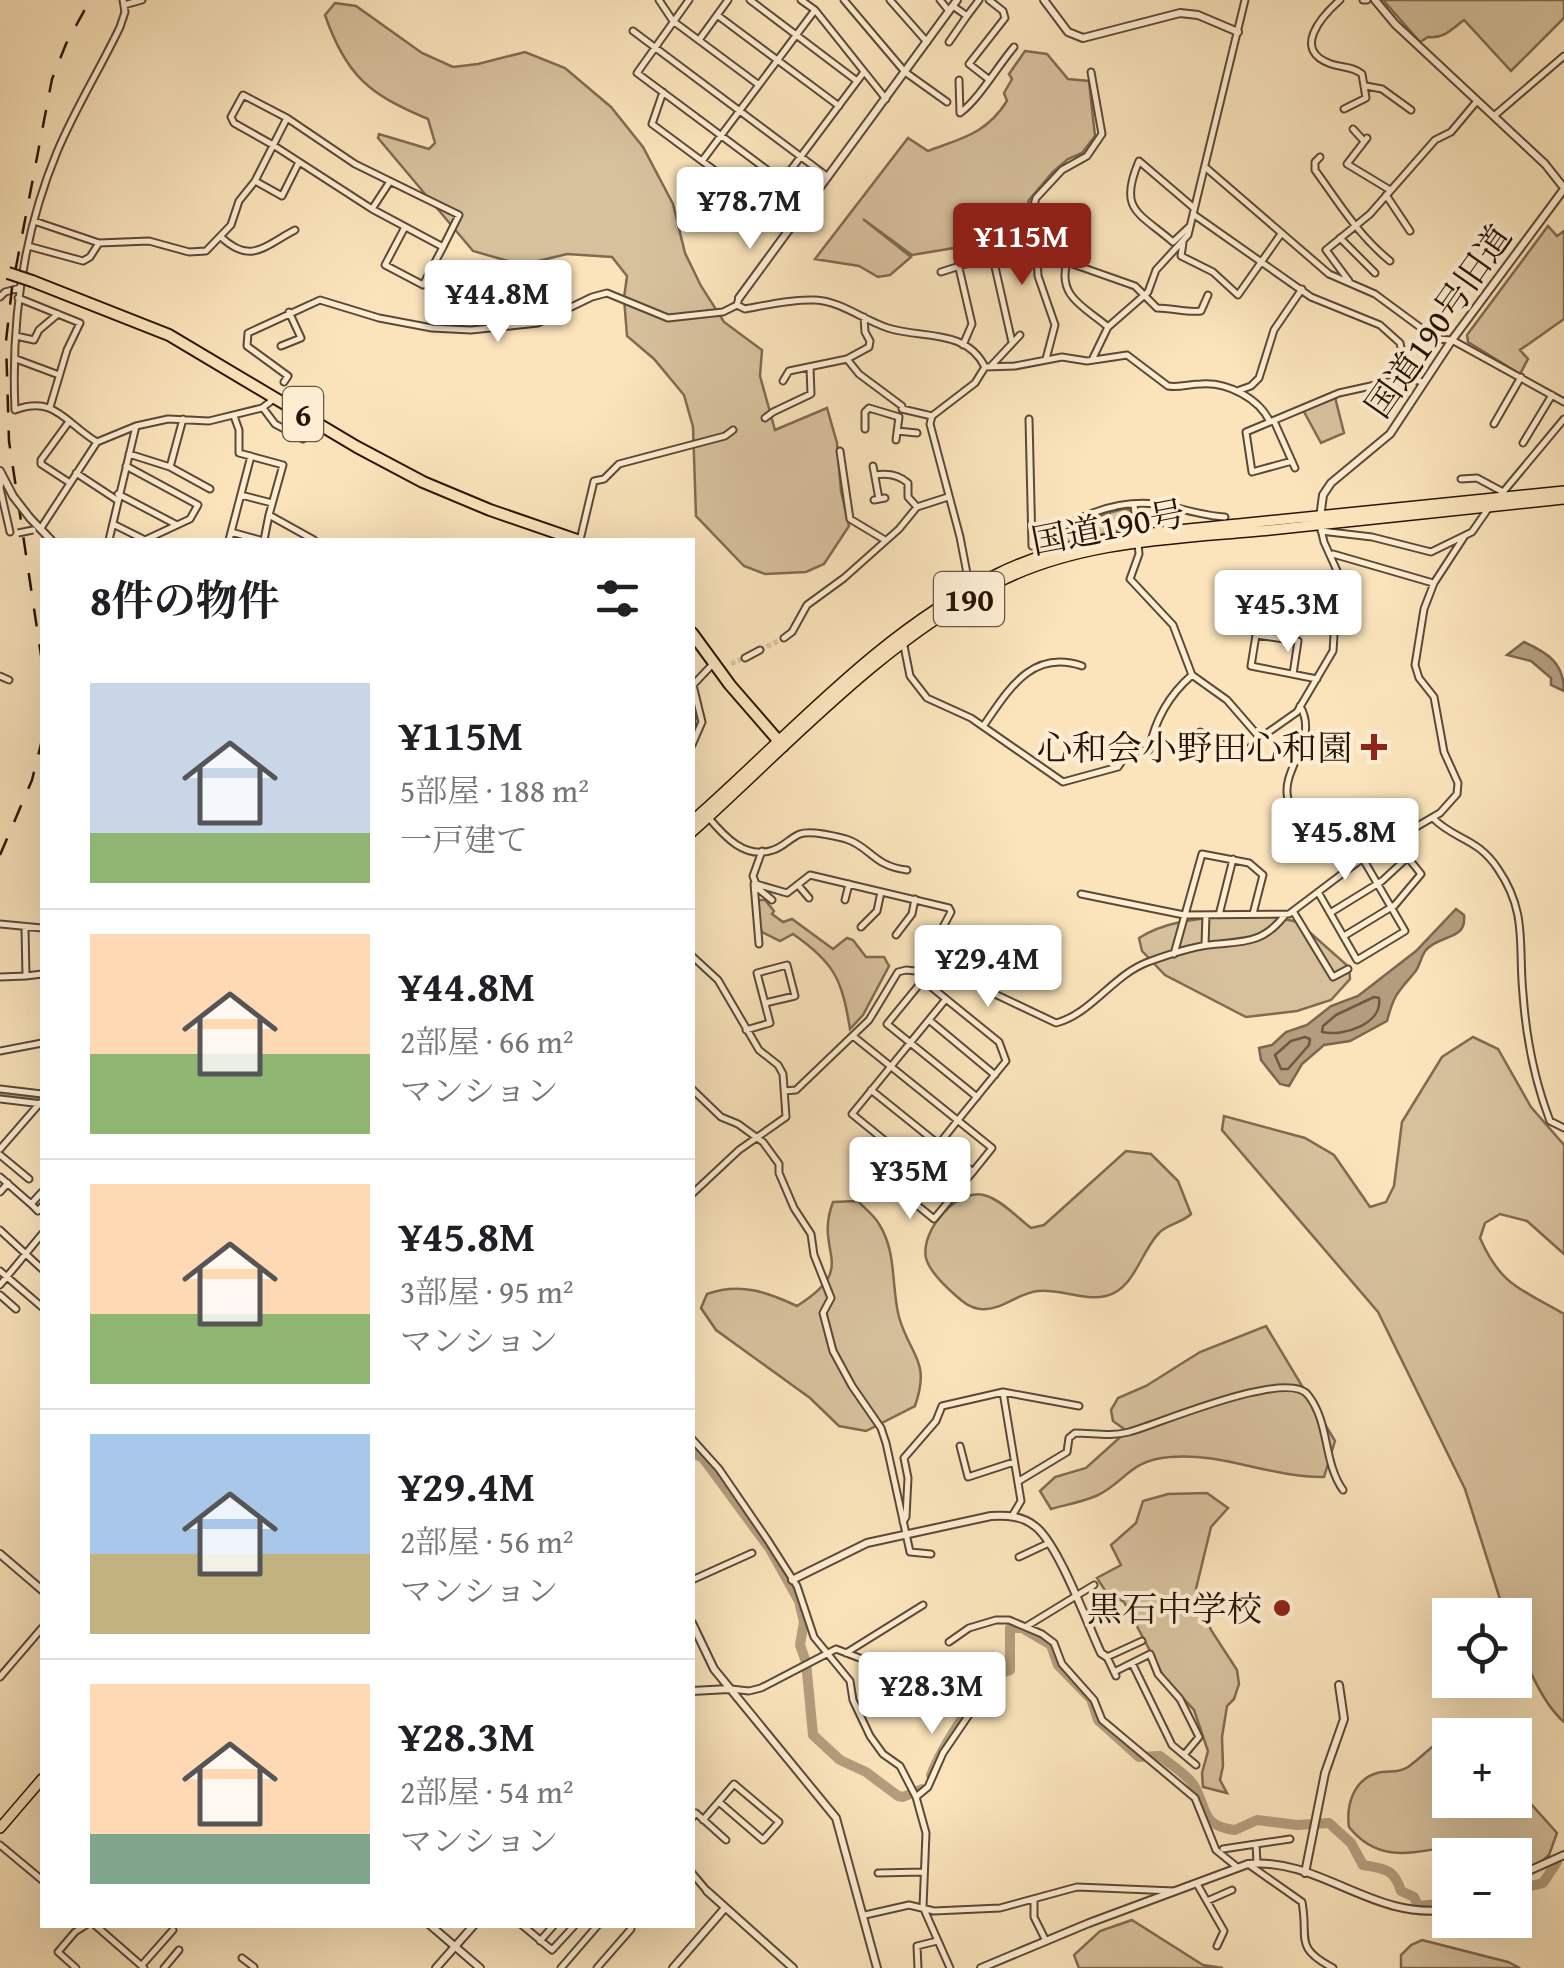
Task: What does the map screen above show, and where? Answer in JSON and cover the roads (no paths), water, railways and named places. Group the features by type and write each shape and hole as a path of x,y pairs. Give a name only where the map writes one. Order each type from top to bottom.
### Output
{"highway":[{"name":"6","path":"4,271 122,314 180,341 423,482 572,538"},
{"name":"国道190号","path":"1320,524 1500,495 1564,495"},
{"name":"国道190号","path":"695,818 901,635 1035,556 1138,538 1320,524 1564,495"},
{"name":"国道190号","path":"695,829 781,743 971,592"},
{"path":"695,637 730,685 781,743"},
{"path":"0,1820 40,1773"},
{"path":"0,1828 40,1781"}],"street":[{"path":"98,442 50,407 39,403 15,410 13,365 18,298 27,246 56,154 120,27 123,2 142,0"},
{"path":"660,0 673,21 759,85"},
{"path":"689,0 636,72 782,182"},
{"path":"698,40 728,0"},
{"path":"750,0 857,81"},
{"path":"801,0 815,10 886,99"},
{"path":"844,0 905,72 947,102"},
{"path":"890,0 927,42"},
{"path":"940,0 967,16"},
{"path":"948,42 980,0"},
{"path":"987,79 968,64 1005,18 989,0"},
{"path":"1044,0 1068,32 1083,38 1180,13 1198,15 1238,32"},
{"path":"1246,0 1180,256 1213,272 1238,296 1281,234"},
{"path":"1340,0 1317,22 1312,48 1327,62 1360,72 1366,98 1344,109"},
{"path":"1368,0 1545,164 1564,188"},
{"path":"284,382 288,376 251,350 246,338 258,326 325,301 379,318 432,328 471,330 538,323 607,293 668,318 723,312 738,301 953,6"},
{"path":"702,161 815,10"},
{"path":"717,15 838,106"},
{"path":"632,31 828,177"},
{"path":"958,80 960,113 971,105 1014,48"},
{"path":"1494,116 1564,56"},
{"path":"763,207 864,72"},
{"path":"1091,72 1102,134 1087,156 1062,170 1036,198 1032,212 1035,220 1067,262 1135,286 1157,308 1201,311 1208,295"},
{"path":"1366,86 1382,89 1411,110"},
{"path":"663,92 652,124 791,228"},
{"path":"405,227 385,265 423,285 460,215 355,164 287,118 243,95 232,117 234,124 372,210 405,227 443,247"},
{"path":"1350,284 1326,250 1370,214 1477,101"},
{"path":"34,220 99,243 148,241 200,253 231,224 242,195 254,181 287,118"},
{"path":"1353,129 1365,139 1348,165 1388,192 1410,230"},
{"path":"1320,157 1315,162 1316,170 1366,242 1390,261"},
{"path":"254,181 282,196 299,162"},
{"path":"1190,226 1173,242 1131,206 1128,186 1138,162 1261,263 1312,297 1368,318 1387,330 1402,347 1407,378"},
{"path":"1205,167 1321,268 1375,294 1436,340 1452,340 1564,402"},
{"path":"372,210 388,182"},
{"name":"国道190号旧道","path":"1320,524 1323,495 1331,483 1390,434 1452,340 1564,188"},
{"path":"1035,220 1038,276 1055,325 1046,360"},
{"path":"221,237 237,251 251,253 295,230"},
{"path":"1340,238 1375,273"},
{"path":"1092,360 1108,327 1143,297 1156,270 1183,242"},
{"path":"27,246 82,260 90,257 99,243"},
{"path":"941,272 1012,249"},
{"path":"993,258 1012,342"},
{"path":"1067,262 1063,280 1068,294 1108,327"},
{"path":"959,268 972,324 963,345"},
{"path":"0,297 20,288"},
{"path":"1236,392 1259,378 1274,330 1302,289"},
{"path":"18,298 80,323 50,407"},
{"path":"738,301 745,309 819,300 894,330 942,336 963,345 987,367 1062,357 1092,360 1127,355 1168,386 1208,384 1254,401 1272,421 1293,464 1252,472 1246,432 1272,421 1340,393 1407,378 1423,382"},
{"path":"281,346 301,338 289,312"},
{"path":"16,336 34,340 38,330 58,314"},
{"path":"783,381 789,371 847,359 870,344 862,324 864,317"},
{"path":"971,592 930,430 932,416 975,383 1020,336"},
{"path":"16,359 60,375"},
{"path":"847,359 859,374 902,406 896,440"},
{"path":"765,418 811,394 810,367"},
{"path":"1494,424 1521,377"},
{"path":"1523,442 1552,395"},
{"path":"0,535 37,530 98,442 136,426 183,419 209,420 262,408 274,399"},
{"path":"262,408 275,424 303,439"},
{"path":"865,429 865,412 869,408 899,417"},
{"path":"902,409 932,416"},
{"path":"234,415 239,453 283,465 263,538"},
{"path":"170,467 183,419"},
{"path":"1030,419 1035,556"},
{"path":"1320,524 1431,552 1472,532 1564,419"},
{"path":"68,423 41,464 70,483"},
{"path":"110,538 136,426"},
{"path":"579,538 588,516 594,481 604,480 618,464 725,436 733,430"},
{"path":"897,431 917,434"},
{"path":"840,451 850,520 885,540"},
{"path":"129,454 170,467 210,489"},
{"path":"230,538 252,456"},
{"path":"126,466 198,504 190,519 149,538"},
{"path":"873,466 879,499"},
{"path":"76,473 177,525"},
{"path":"1,474 37,530 48,538"},
{"path":"1,474 0,488 10,532"},
{"path":"875,475 890,474 906,481 908,496 917,507"},
{"path":"1461,479 1477,478 1500,495"},
{"path":"241,494 272,503"},
{"path":"784,638 792,632 807,605 844,578 917,507 948,497"},
{"path":"1035,556 1080,516 1134,504 1160,504 1226,517"},
{"path":"1134,504 1139,554 1130,579 1173,625 1192,674 1228,700 1260,738"},
{"path":"269,514 310,538"},
{"path":"1200,732 1242,756 1260,738 1289,719 1317,679 1333,651 1338,573 1320,524"},
{"path":"115,525 141,538"},
{"path":"231,532 254,538"},
{"path":"293,538 297,532"},
{"path":"784,1091 796,1090 854,1036 869,1020 898,972 962,977 1052,1022 1062,1022 1128,972 1206,945 1250,942 1361,859 1434,818 1459,789 1444,752 1434,697 1415,671 1424,610 1434,583 1464,537"},
{"path":"1330,554 1434,583"},
{"path":"1293,674 1298,641 1256,634 1251,666 1317,679"},
{"path":"904,644 910,676 920,692 983,726 1059,781 1118,766 1133,745 1144,753 1150,750 1152,733 1164,707 1192,674"},
{"path":"746,658 760,650"},
{"path":"983,726 1027,672 1057,660 1082,666"},
{"path":"695,683 710,667"},
{"path":"0,676 9,680"},
{"path":"695,693 702,722 695,738"},
{"path":"1300,706 1306,728 1288,788 1289,802 1298,811 1335,830 1361,859 1404,931 1357,960 1318,892"},
{"path":"708,818 732,845 774,850 809,833 846,840 884,866 907,870"},
{"path":"1434,818 1442,827 1481,848 1498,869 1518,906 1523,937 1522,994 1538,1078 1550,1121 1564,1128"},
{"path":"1344,936 1392,908 1422,874 1393,839"},
{"path":"759,944 754,884 762,851"},
{"path":"1174,954 1202,854 1249,863 1263,875 1252,914"},
{"path":"1330,913 1378,884 1408,856"},
{"path":"1219,915 1234,860"},
{"path":"754,884 786,893 810,875 946,906 951,912 926,957 925,972"},
{"path":"754,884 772,900"},
{"path":"845,900 849,884"},
{"path":"798,886 809,898"},
{"path":"861,927 877,912 882,891"},
{"path":"1081,894 1184,915 1285,915"},
{"path":"896,934 912,914 915,899"},
{"path":"1294,911 1333,978 1348,970"},
{"path":"1206,915 1206,945"},
{"path":"0,924 40,928"},
{"path":"25,928 26,976"},
{"path":"695,959 718,980 759,1050 778,1065 783,1074 786,1117 739,1150 695,1191"},
{"path":"746,1030 770,1023 757,973 787,965 795,996 765,1003"},
{"path":"0,977 40,974"},
{"path":"854,1036 958,1120 992,1148 934,1219 912,1202 909,1182 958,1120 977,1097 995,1074 1006,1061 999,1042 923,980 887,1024 977,1097"},
{"path":"946,999 852,1114 953,1196"},
{"path":"928,1020 995,1074"},
{"path":"0,1051 40,1043"},
{"path":"0,1089 40,1094"},
{"path":"871,1090 973,1172"},
{"path":"695,1093 721,1117 759,1139 779,1164 794,1208 811,1234 814,1255 831,1298 824,1314 833,1351 881,1428 910,1552 932,1554"},
{"path":"0,1099 40,1104"},
{"path":"28,1179 0,1152 40,1105"},
{"path":"0,1176 38,1211 40,1208"},
{"path":"0,1192 8,1183"},
{"path":"31,1204 40,1193"},
{"path":"0,1230 40,1267"},
{"path":"0,1285 40,1240"},
{"path":"0,1271 40,1305"},
{"path":"0,1295 16,1309"},
{"path":"1019,1481 1058,1460 1067,1452 1068,1438 1075,1433 1102,1436 1129,1432 1252,1391 1298,1389 1308,1395 1329,1445 1334,1475 1343,1490"},
{"path":"904,1522 908,1478 904,1458 936,1421 942,1406 1004,1392 1079,1406"},
{"path":"1004,1392 1021,1501 1012,1516"},
{"path":"695,1442 719,1469 792,1580 814,1637 850,1681 853,1700 870,1736 883,1754 900,1766 915,1795 926,1833 922,1908 950,1968"},
{"path":"960,1446 968,1477 1014,1462"},
{"path":"792,1580 843,1552 907,1532 992,1516 1012,1516 1035,1526 1049,1543 1116,1674 1150,1654 1163,1682 1180,1698 1198,1737 1184,1755"},
{"path":"1019,1557 1049,1543"},
{"path":"695,1579 752,1552"},
{"path":"0,1554 40,1588"},
{"path":"1027,1626 1094,1585"},
{"path":"846,1652 923,1605"},
{"path":"949,1642 985,1621 1009,1620 1054,1643 1062,1664 1094,1700 1102,1720 1195,1798 1216,1850 1237,1867"},
{"path":"0,1677 40,1630"},
{"path":"695,1630 710,1663 836,1818 877,1968"},
{"path":"1107,1658 1142,1641"},
{"path":"695,1691 761,1688 836,1649 975,1702 949,1742 928,1787 915,1795"},
{"path":"1132,1663 1172,1745 1196,1765"},
{"path":"1305,1873 1325,1773 1344,1718 1339,1686"},
{"path":"703,1820 718,1802 734,1784 779,1822 762,1840 718,1802"},
{"path":"695,1815 726,1840"},
{"path":"1222,1849 1290,1840"},
{"path":"1256,1844 1257,1864"},
{"path":"0,1845 40,1878"},
{"path":"1532,1869 1564,1855"},
{"path":"981,1968 1248,1864 1305,1873 1388,1906 1416,1912 1432,1911"},
{"path":"1248,1864 1302,1902 1308,1950 1333,1968"},
{"path":"878,1873 923,1872"},
{"path":"695,1877 793,1968"},
{"path":"1197,1884 1224,1931 1218,1946"},
{"path":"864,1914 898,1906 934,1911 986,1908 1077,1887 1176,1892"},
{"path":"1207,1901 1232,1890"},
{"path":"1034,1900 1034,1917 1046,1941"},
{"path":"672,1968 725,1908"},
{"path":"76,1968 58,1952 81,1928"},
{"path":"98,1928 143,1967 173,1930"},
{"path":"434,1928 480,1968"},
{"path":"436,1968 471,1928"},
{"path":"526,1928 552,1950 572,1928"},
{"path":"540,1940 551,1928"},
{"path":"561,1968 595,1928"},
{"path":"597,1968 629,1928"},
{"path":"918,1968 916,1946 938,1940"},
{"path":"164,1968 179,1950"},
{"path":"242,1958 253,1968 262,1957"}],"water":[{"path":"1524,642 1558,666 1564,691 1551,685 1551,678 1531,661 1507,655"},
{"path":"1456,909 1464,915 1461,929 1426,950 1417,970 1394,999 1387,1021 1350,1041 1324,1045 1302,1064 1289,1086 1280,1084 1261,1060 1259,1048 1307,1025 1331,1006 1358,996 1416,951"}],"waterway":[{"path":"0,1092 40,1098"},
{"path":"695,1454 703,1458 770,1549 799,1601 804,1622 800,1645 806,1662 813,1735 840,1760 866,1772 898,1796 922,1789"},
{"path":"931,1775 988,1678 1010,1670 1010,1628 1022,1628 1051,1645 1058,1665 1091,1699 1098,1720 1139,1757 1160,1756 1190,1780 1215,1824 1235,1830 1257,1820 1297,1825 1329,1823 1351,1843 1363,1865 1391,1874 1401,1891 1414,1897 1418,1906 1432,1905"},
{"path":"1532,1886 1543,1883 1557,1862"}],"tunnel":[{"path":"760,650 784,638"},
{"path":"731,664 745,658"}],"railway":[{"path":"40,649 9,441 6,341 12,288 52,79 90,0"},
{"path":"0,855 32,780 40,748"}],"place":[{"name":"心和会小野田心和園","path":"1374,747"},
{"name":"黒石中学校","path":"1282,1608"}]}
